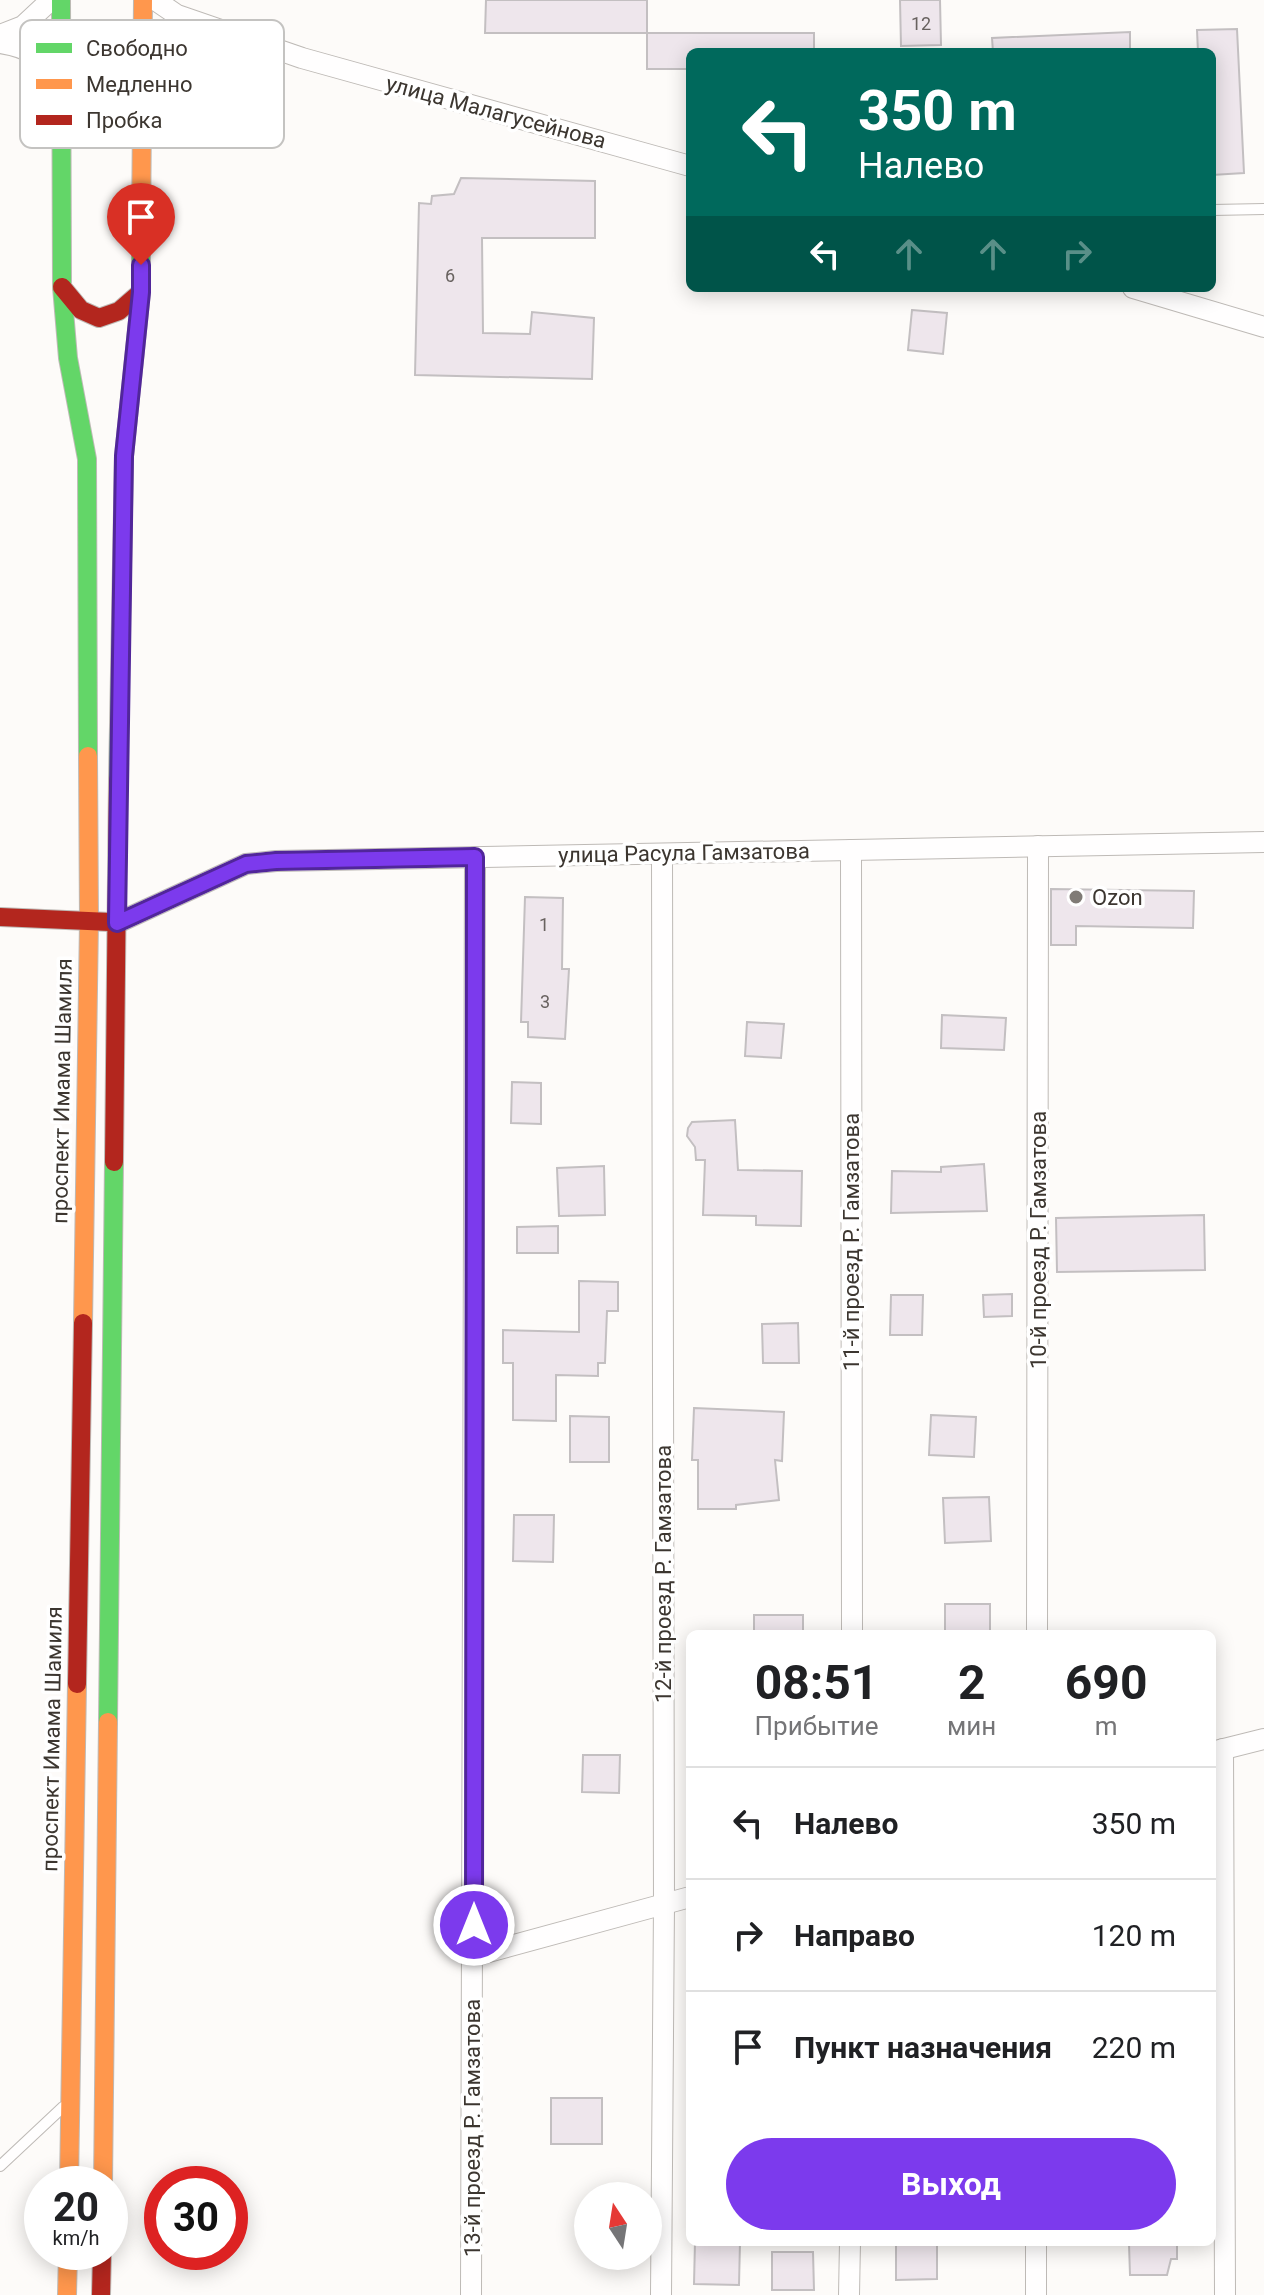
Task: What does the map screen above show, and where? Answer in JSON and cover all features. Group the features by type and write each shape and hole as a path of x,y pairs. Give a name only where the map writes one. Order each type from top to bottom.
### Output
{"main road":[{"name":"проспект Имама Шамиля","path":"61,0 61,20"},
{"path":"143,0 143,20"},
{"name":"проспект Имама Шамиля","path":"61,148 62,287 68,358 87,459 89,921 69,2166"},
{"path":"103,2166 124,456 141,292 142,148"},
{"path":"62,287 74,308 89,317 121,313 141,292"},
{"path":"0,917 117,923"},
{"path":"67,2295 68,2270"},
{"path":"101,2295 102,2270"}],"street":[{"path":"29,20 51,0"},
{"path":"155,0 177,15 192,20"},
{"path":"0,35 20,27"},
{"path":"0,43 20,47"},
{"path":"284,52 302,58"},
{"path":"284,56 302,58"},
{"name":"улица Малагусейнова","path":"302,58 686,165"},
{"path":"1162,292 1264,327"},
{"name":"улица Расула Гамзатова","path":"117,923 246,864 276,861 1264,842"},
{"name":"10-й проезд Р. Гамзатова","path":"1037,1630 1038,846"},
{"name":"11-й проезд Р. Гамзатова","path":"851,850 852,1630"},
{"name":"12-й проезд Р. Гамзатова","path":"661,2295 664,1905 662,854"},
{"name":"13-й проезд Р. Гамзатова","path":"471,2295 475,857"},
{"path":"1225,2295 1217,1750 1264,1739"},
{"path":"474,1956 686,1898"},
{"path":"849,2295 850,2246"},
{"path":"1036,2246 1036,2295"}],"lane":[{"path":"1216,210 1264,209"},
{"path":"0,2166 71,2101"}],"building":[{"path":"486,0 647,0 647,33 485,33"},
{"path":"900,0 940,0 941,45 901,46"},
{"path":"1237,29 1244,173 1216,175 1216,48 1198,48 1197,30"},
{"path":"1130,32 1130,48 993,48 992,38"},
{"path":"647,33 814,33 814,48 686,48 686,69 647,69"},
{"path":"461,178 595,181 595,238 482,238 483,333 530,334 532,312 594,318 592,379 415,375 419,203 431,204 432,196 454,194"},
{"path":"912,310 947,313 943,354 908,350"},
{"path":"1051,889 1194,891 1193,928 1076,926 1076,945 1051,945"},
{"path":"525,897 563,898 562,969 569,969 565,1039 528,1037 528,1022 521,1022"},
{"path":"942,1015 1006,1018 1004,1050 941,1048"},
{"path":"747,1022 784,1024 781,1058 745,1056"},
{"path":"512,1082 541,1083 541,1124 511,1123"},
{"path":"735,1120 738,1170 802,1171 801,1226 756,1225 756,1216 703,1215 705,1160 696,1160 695,1147 687,1136 688,1128 692,1122"},
{"path":"984,1164 987,1211 891,1213 892,1171 941,1172 941,1167"},
{"path":"604,1166 605,1215 559,1216 557,1168"},
{"path":"1204,1215 1205,1270 1057,1272 1056,1218"},
{"path":"558,1226 558,1253 517,1253 517,1227"},
{"path":"579,1281 618,1282 618,1311 607,1311 605,1363 598,1363 598,1376 556,1375 556,1421 513,1420 513,1363 503,1363 503,1330 579,1332"},
{"path":"1012,1294 1012,1316 984,1317 983,1295"},
{"path":"891,1295 923,1295 922,1335 890,1335"},
{"path":"798,1323 799,1363 763,1363 762,1324"},
{"path":"694,1408 784,1412 782,1461 775,1460 779,1500 736,1505 736,1509 698,1509 698,1460 692,1460"},
{"path":"931,1415 976,1417 974,1457 929,1455"},
{"path":"570,1416 609,1417 609,1462 570,1462"},
{"path":"989,1497 991,1541 945,1543 943,1498"},
{"path":"514,1515 554,1515 553,1562 513,1561"},
{"path":"945,1604 990,1604 990,1630 945,1630"},
{"path":"754,1615 803,1615 803,1630 754,1630"},
{"path":"583,1755 620,1755 619,1793 582,1792"},
{"path":"551,2098 602,2098 602,2144 551,2144"},
{"path":"695,2246 740,2246 739,2285 694,2284"},
{"path":"896,2246 937,2246 937,2279 896,2280"},
{"path":"1129,2246 1177,2246 1177,2259 1171,2259 1167,2275 1130,2275"},
{"path":"772,2252 813,2252 814,2290 772,2290"}],"traffic: fast":[{"path":"61,0 61,20"},
{"path":"62,148 62,287 68,358 87,459 88,756"},
{"path":"118,780 124,456 141,292 141,230"},
{"path":"108,1722 114,1162"}],"traffic: slow":[{"path":"143,0 143,20"},
{"path":"141,230 142,148"},
{"path":"83,1323 89,921 88,756"},
{"path":"69,2166 77,1684"},
{"path":"103,2166 108,1722"},
{"path":"67,2295 68,2270"}],"traffic: jam":[{"path":"62,287 81,310 99,318 119,311 141,292"},
{"path":"114,1162 118,780"},
{"path":"0,917 110,922"},
{"path":"77,1684 83,1323"},
{"path":"101,2295 102,2270"}],"place":[{"name":"Ozon","path":"1076,897"}],"route":[{"path":"141,265 124,456 117,923 246,864 475,857 474,1925"}]}
